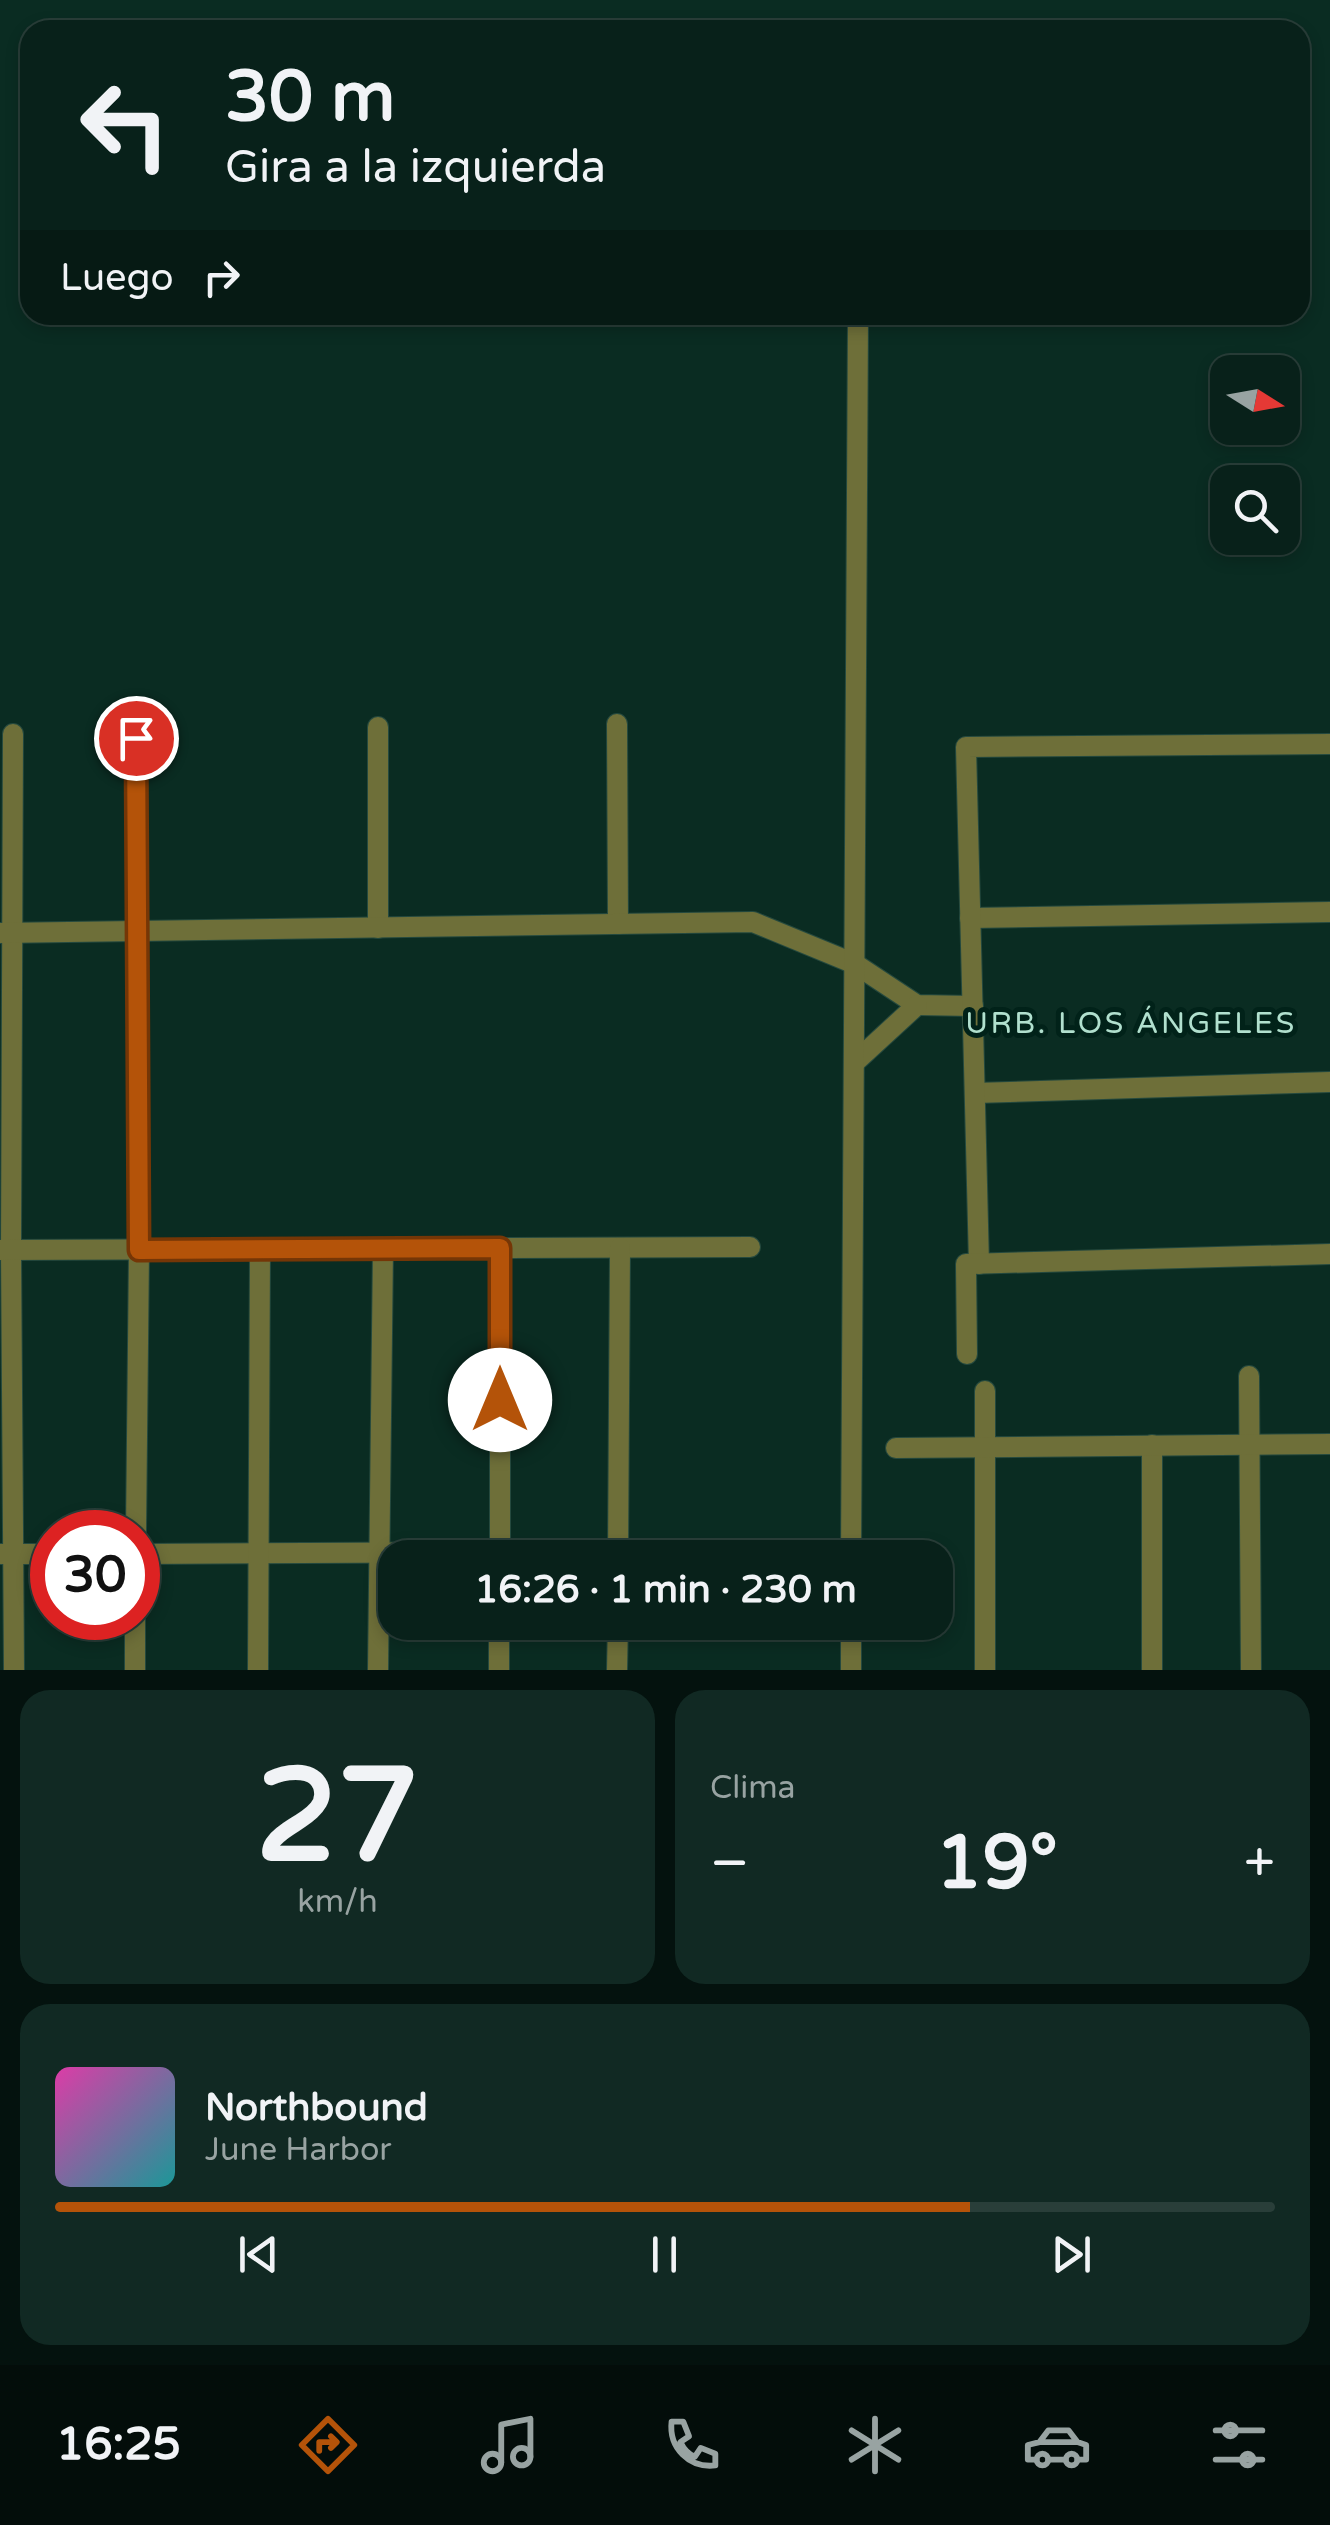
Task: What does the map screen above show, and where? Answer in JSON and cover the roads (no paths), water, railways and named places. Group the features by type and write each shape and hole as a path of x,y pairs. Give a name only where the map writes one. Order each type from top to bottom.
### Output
{"street":[{"path":"851,1540 858,325"},
{"path":"617,724 618,924"},
{"path":"378,727 378,928"},
{"path":"12,734 6,933 6,1250 7,1554 14,1670"},
{"path":"136,738 136,1510"},
{"path":"979,1264 966,748 1330,744"},
{"path":"970,918 1330,912"},
{"path":"6,933 753,922 855,964 917,1005 973,1006"},
{"path":"854,1063 917,1005"},
{"path":"975,1093 1330,1082"},
{"path":"6,1250 750,1247"},
{"path":"500,1248 500,1540"},
{"path":"618,1540 620,1248"},
{"path":"258,1670 260,1249"},
{"path":"379,1540 383,1249"},
{"path":"966,1354 966,1264 1330,1254"},
{"path":"1248,1376 1251,1670"},
{"path":"985,1391 985,1670"},
{"path":"896,1448 1330,1444"},
{"path":"1152,1445 1152,1670"},
{"path":"160,1554 378,1552"},
{"path":"134,1670 135,1640"},
{"path":"378,1640 378,1670"},
{"path":"500,1640 500,1670"},
{"path":"617,1670 618,1640"},
{"path":"851,1640 851,1670"}],"district":[{"name":"URB. LOS ÁNGELES","path":"1131,1023"}]}
